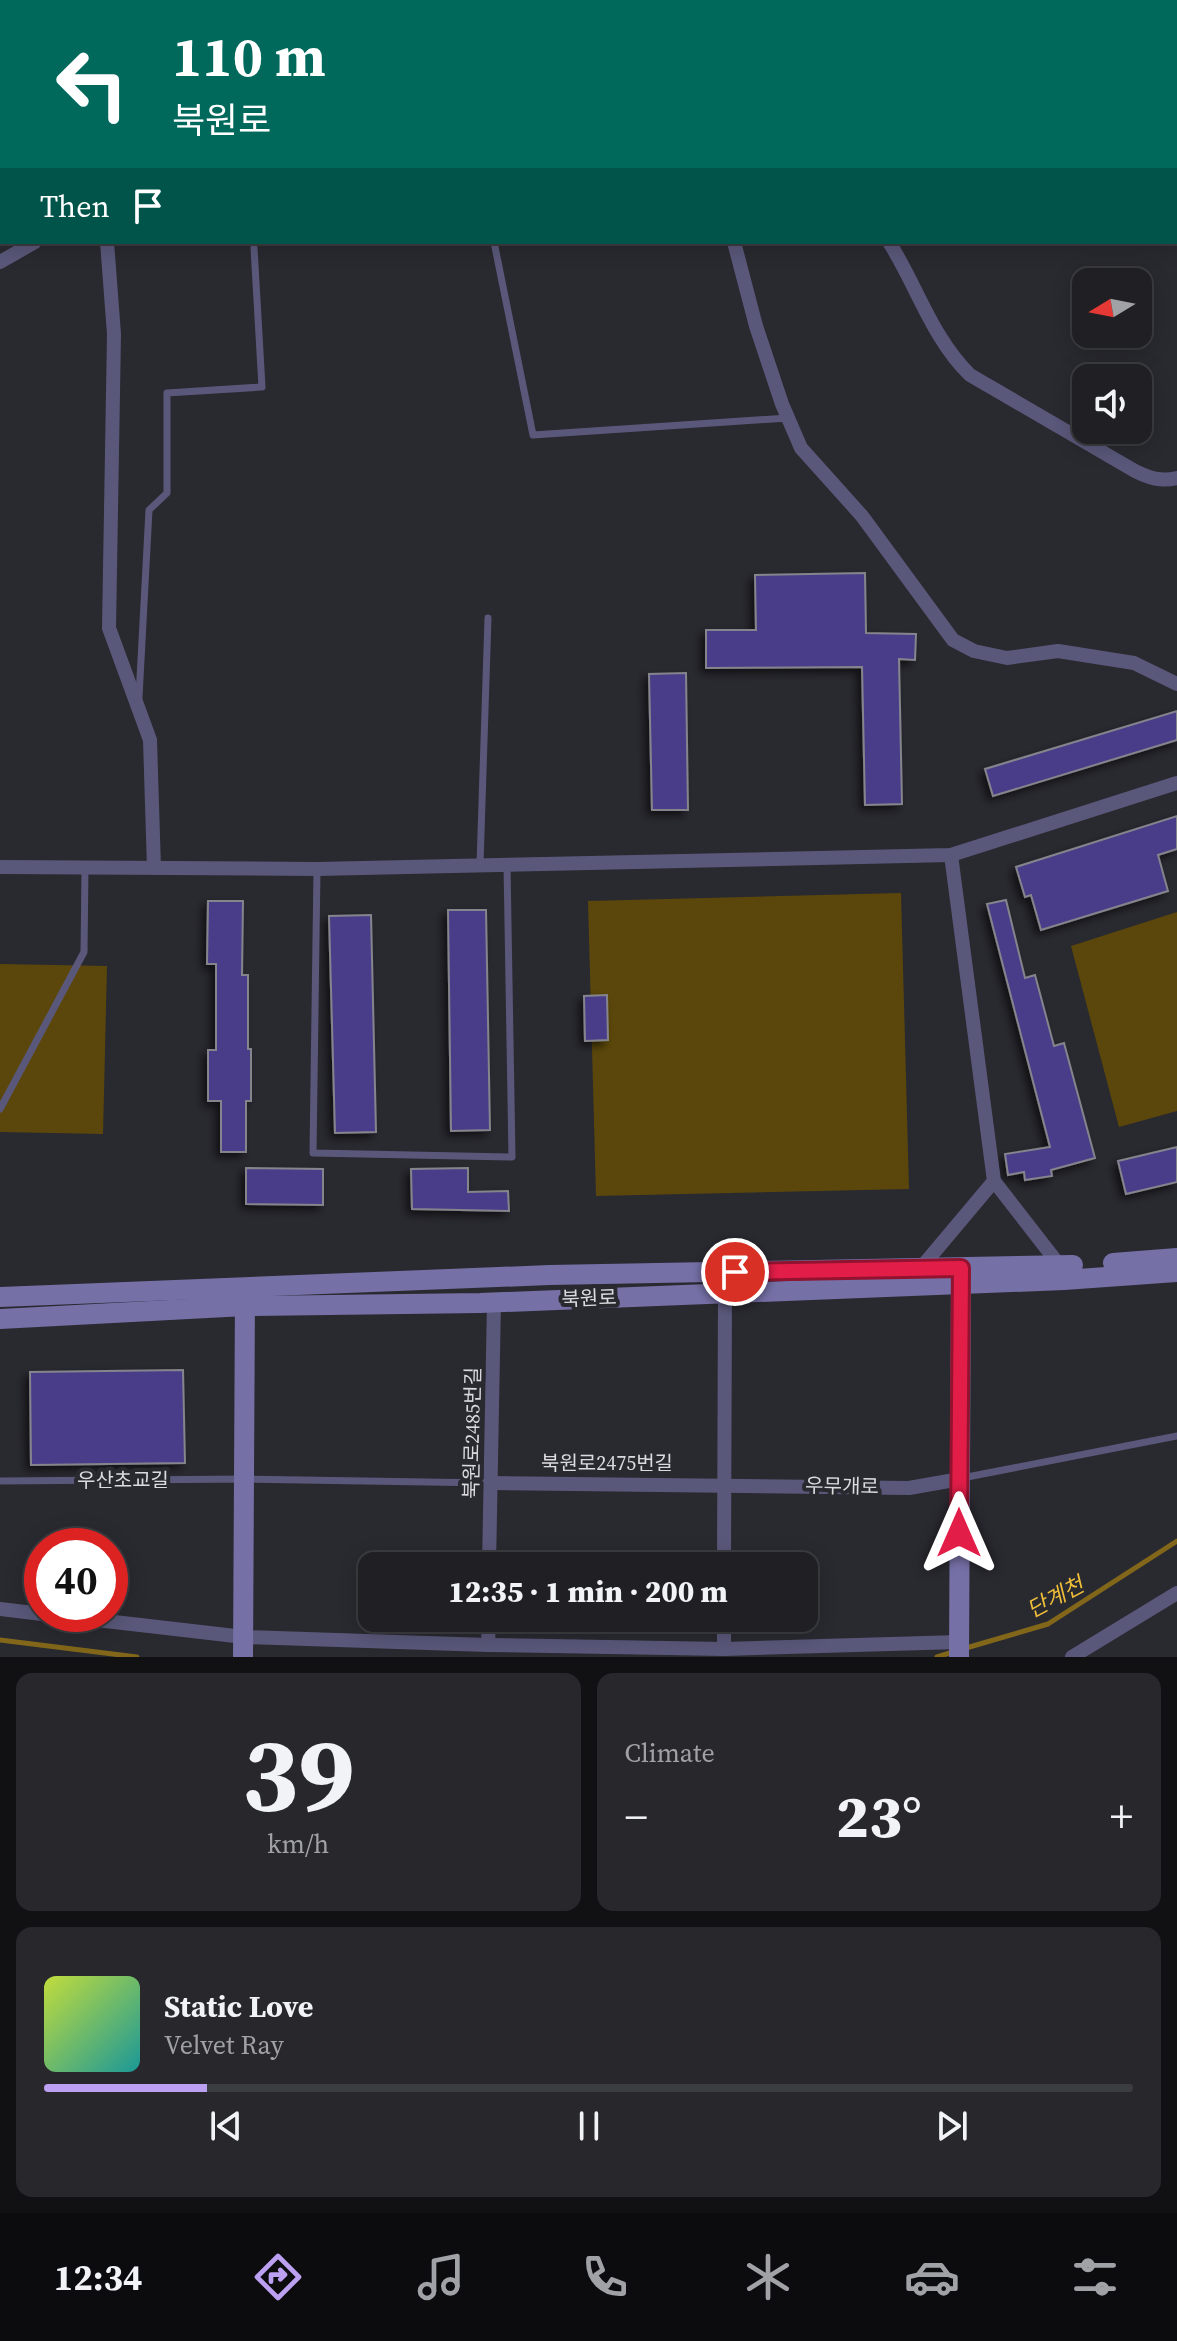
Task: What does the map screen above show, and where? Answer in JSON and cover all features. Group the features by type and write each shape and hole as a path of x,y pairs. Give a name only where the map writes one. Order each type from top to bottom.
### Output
{"street":[{"path":"0,262 32,244"},
{"path":"107,244 114,334 109,628 150,740 154,868"},
{"path":"735,244 756,326 801,448 862,516 953,640 974,651 1007,658 1058,651 1134,663 1177,684"},
{"path":"890,244 940,339 954,360 970,375 1135,471 1152,479 1177,478"},
{"path":"0,867 317,869 951,855 1177,783"},
{"path":"951,855 994,1181 1060,1266"},
{"path":"920,1269 994,1181"},
{"name":"북원로","path":"0,1297 245,1296 494,1302 725,1292 1177,1258"},
{"name":"북원로","path":"0,1319 245,1296 549,1275 920,1269 961,1276 1177,1272"},
{"path":"128,1628 244,1647 959,1647 961,1276"},
{"path":"724,1552 725,1292"},
{"path":"244,1647 245,1296"},
{"name":"북원로2485번길","path":"489,1552 494,1302"},
{"name":"우무개로","path":"724,1483 909,1488 960,1479"},
{"name":"북원로2475번길","path":"490,1483 724,1483"},
{"path":"1072,1657 1177,1593"},
{"path":"0,1609 24,1612"},
{"path":"488,1632 488,1645"},
{"path":"724,1632 724,1649"}],"lane":[{"path":"494,244 533,435 788,418"},
{"path":"138,707 149,510 167,493 167,393 262,387 254,248"},
{"path":"480,864 488,618"},
{"path":"317,869 313,1153 512,1157 507,863"},
{"path":"0,1109 84,952 85,867"},
{"path":"960,1479 1177,1436"},
{"name":"우산초교길","path":"0,1481 246,1479 490,1483"}],"shaded area":[{"path":"901,893 909,1189 596,1196 588,901"},
{"path":"1177,912 1177,1111 1119,1127 1071,946"},
{"path":"0,964 107,966 103,1134 0,1132"}],"building":[{"path":"865,573 866,633 916,634 915,660 899,659 902,804 865,805 862,667 706,668 706,630 756,630 755,575"},
{"path":"686,673 688,810 652,810 649,674"},
{"path":"1177,711 1177,740 993,796 985,769"},
{"path":"1177,816 1177,849 1158,855 1168,891 1041,930 1031,895 1025,897 1016,867"},
{"path":"1006,900 1025,978 1035,975 1054,1046 1064,1043 1095,1158 1051,1170 1052,1176 1025,1180 1024,1172 1008,1175 1005,1154 1050,1147 987,904"},
{"path":"208,901 243,901 242,975 248,975 248,1049 251,1049 251,1101 246,1101 246,1152 221,1152 221,1101 208,1101 208,1050 216,1050 216,964 207,964"},
{"path":"448,910 486,910 490,1130 451,1131"},
{"path":"371,915 376,1132 335,1133 329,916"},
{"path":"607,995 608,1040 585,1041 584,996"},
{"path":"1177,1147 1177,1182 1126,1194 1118,1161"},
{"path":"246,1168 323,1169 323,1205 246,1204"},
{"path":"468,1168 468,1192 508,1191 509,1211 412,1209 411,1169"},
{"path":"183,1370 185,1463 31,1465 30,1372"}],"waterway":[{"name":"단계천","path":"966,1648 1048,1624 1177,1541"},
{"name":"단계천","path":"0,1640 137,1657"},
{"name":"단계천","path":"937,1657 953,1652"}],"route":[{"path":"735,1272 961,1268 959,1533"}]}
